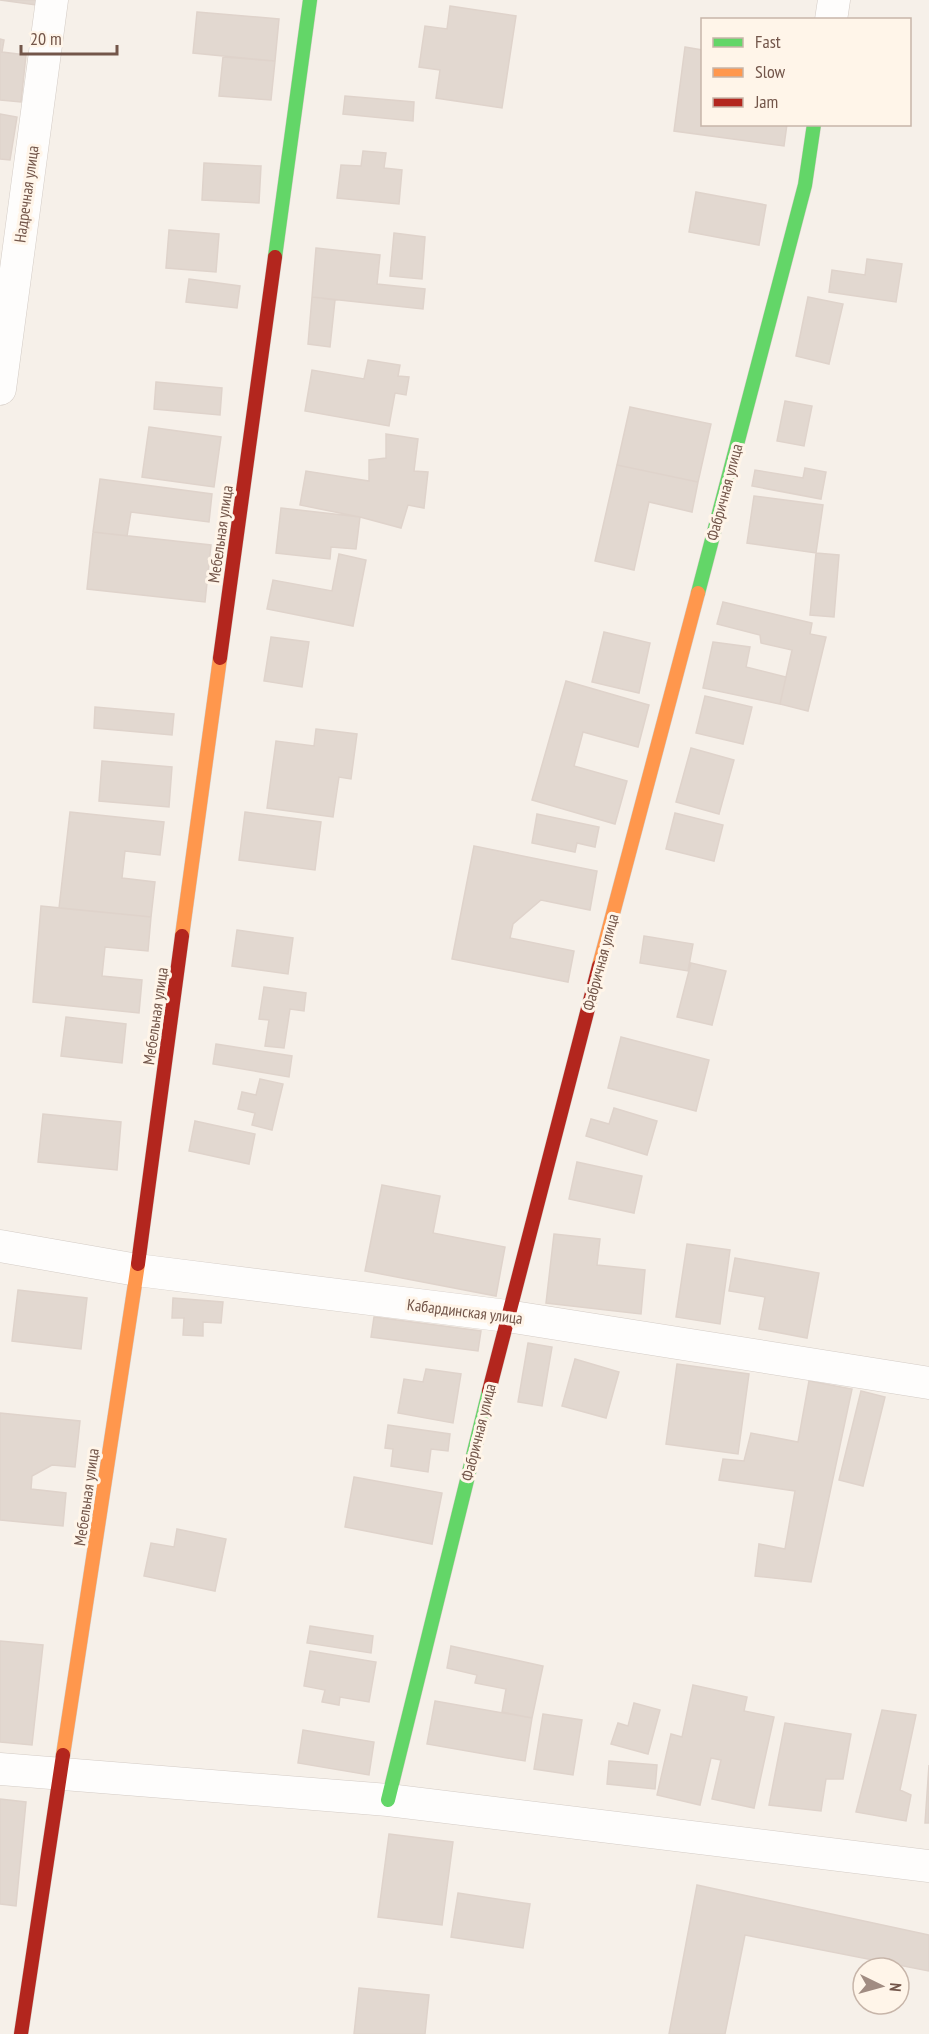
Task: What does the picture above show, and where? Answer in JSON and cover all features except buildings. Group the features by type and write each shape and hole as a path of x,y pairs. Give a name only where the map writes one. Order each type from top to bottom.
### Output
{"street":[{"name":"Надречная улица","path":"0,389 52,0"},
{"name":"Мебельная улица","path":"21,2034 137,1270 310,0"},
{"path":"831,18 834,0"},
{"name":"Фабричная улица","path":"388,1800 507,1316 805,185 814,126"},
{"name":"Кабардинская улица","path":"0,1246 137,1270 507,1316 929,1383"},
{"path":"0,1769 388,1800 929,1866"}],"traffic: fast":[{"path":"275,257 310,0"},
{"path":"698,593 805,185 814,126"},
{"path":"388,1800 489,1391"}],"traffic: slow":[{"path":"599,966 698,593"},
{"path":"182,936 220,658"},
{"path":"63,1755 138,1264"}],"traffic: jam":[{"path":"220,658 275,257"},
{"path":"138,1264 182,936"},
{"path":"489,1391 599,966"},
{"path":"21,2034 63,1755"}]}
